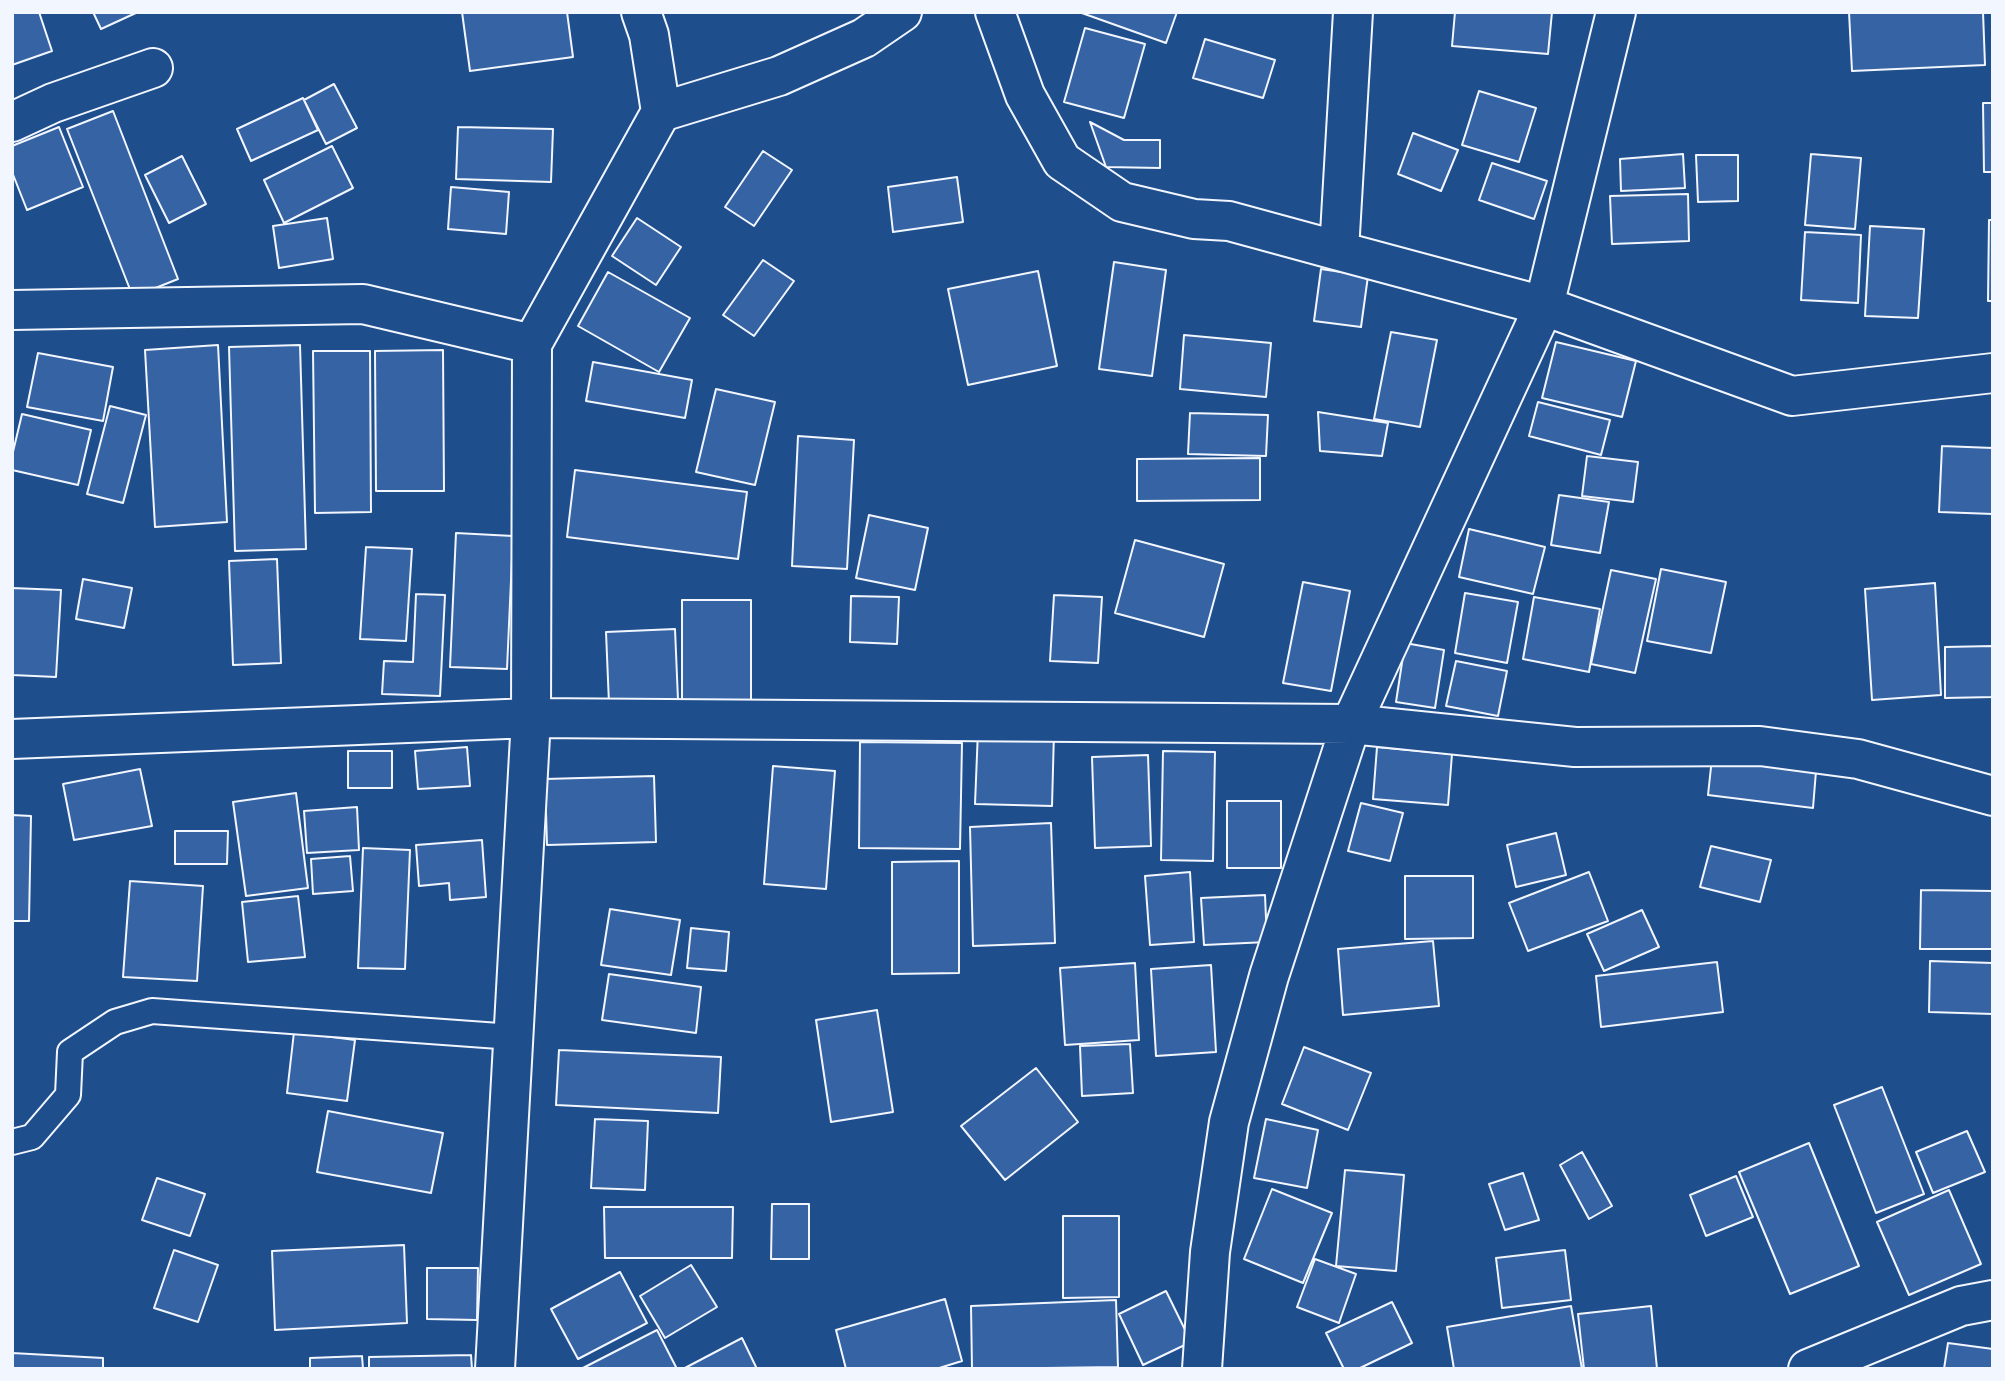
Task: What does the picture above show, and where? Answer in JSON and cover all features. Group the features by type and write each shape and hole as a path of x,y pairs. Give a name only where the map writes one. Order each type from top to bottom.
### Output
{"street":[{"path":"495,1369 531,718 532,344 661,112 649,35 641,12"},
{"path":"661,112 779,76 864,38 902,12"},
{"path":"995,12 1025,95 1062,161 1122,202 1194,219 1229,221 1545,306 1792,396 1993,373"},
{"path":"1339,251 1353,12"},
{"path":"1202,1369 1210,1252 1229,1122 1269,976 1351,724 1545,306 1616,12"},
{"path":"12,122 53,103 153,68"},
{"path":"12,310 363,304 532,344"},
{"path":"12,739 531,718 1351,724 1575,747 1760,746 1858,759 1993,796"},
{"path":"1808,1369 1961,1306 1993,1300"}],"lane":[{"path":"12,1142 32,1137 68,1095 70,1052 115,1022 152,1011 513,1037"}],"building":[{"path":"12,12 39,12 52,51 12,65"},
{"path":"93,12 138,12 101,29"},
{"path":"462,12 567,12 573,57 470,71"},
{"path":"1079,12 1177,12 1166,43"},
{"path":"1455,12 1552,12 1548,54 1452,46"},
{"path":"1849,12 1983,12 1985,65 1852,71"},
{"path":"1085,28 1145,44 1124,118 1064,102"},
{"path":"1205,39 1275,60 1263,98 1193,78"},
{"path":"334,84 357,128 326,144 304,100"},
{"path":"1479,91 1536,108 1519,162 1462,145"},
{"path":"303,98 318,130 251,161 237,129"},
{"path":"1983,103 1993,103 1993,172 1984,172"},
{"path":"113,111 178,279 133,297 67,129"},
{"path":"1090,122 1124,140 1160,140 1160,168 1106,167"},
{"path":"59,127 83,187 27,210 12,172 12,146"},
{"path":"458,127 553,129 551,182 456,179"},
{"path":"1413,133 1458,150 1441,191 1398,174"},
{"path":"332,146 353,188 284,223 264,180"},
{"path":"763,151 792,170 754,226 725,207"},
{"path":"1683,154 1685,188 1621,191 1620,159"},
{"path":"1811,154 1861,158 1855,229 1805,225"},
{"path":"1696,155 1738,155 1738,201 1698,202"},
{"path":"182,156 206,204 169,223 145,175"},
{"path":"1492,163 1547,181 1534,219 1479,200"},
{"path":"957,177 963,222 893,232 888,187"},
{"path":"451,187 509,192 506,234 448,229"},
{"path":"1688,194 1689,241 1612,244 1610,196"},
{"path":"327,218 333,259 279,268 273,226"},
{"path":"637,218 681,247 656,285 612,256"},
{"path":"1989,220 1993,220 1993,301 1988,301"},
{"path":"1870,226 1924,229 1918,318 1865,316"},
{"path":"1805,232 1861,235 1858,303 1801,300"},
{"path":"763,260 794,281 754,336 723,315"},
{"path":"1114,262 1166,270 1152,376 1099,369"},
{"path":"1321,269 1368,276 1361,327 1314,321"},
{"path":"1038,271 1057,366 968,385 948,289"},
{"path":"608,272 690,318 659,372 578,326"},
{"path":"1391,332 1437,340 1420,427 1374,419"},
{"path":"1184,335 1271,343 1266,397 1180,389"},
{"path":"1556,342 1636,361 1622,417 1542,398"},
{"path":"218,345 227,522 155,527 145,350"},
{"path":"300,345 306,549 235,551 229,347"},
{"path":"443,350 444,491 376,491 375,351"},
{"path":"313,351 370,351 371,512 315,513"},
{"path":"38,353 113,367 103,421 27,407"},
{"path":"593,362 692,380 685,418 586,401"},
{"path":"716,389 775,402 755,485 696,472"},
{"path":"1538,402 1610,420 1601,455 1529,436"},
{"path":"110,406 146,415 123,503 87,494"},
{"path":"1318,412 1388,423 1382,456 1320,451"},
{"path":"1190,413 1268,415 1266,456 1188,454"},
{"path":"22,414 91,430 78,485 12,470 12,456"},
{"path":"798,436 854,440 847,569 792,566"},
{"path":"1942,446 1993,448 1993,514 1939,512"},
{"path":"1587,456 1638,462 1633,502 1582,496"},
{"path":"1260,458 1260,500 1137,501 1137,459"},
{"path":"575,470 747,492 738,559 567,537"},
{"path":"1559,495 1609,502 1600,553 1551,545"},
{"path":"869,515 928,528 915,590 856,578"},
{"path":"1469,529 1545,547 1533,594 1459,577"},
{"path":"456,533 513,536 507,669 450,667"},
{"path":"1135,540 1224,564 1204,637 1115,613"},
{"path":"366,547 412,549 406,641 360,639"},
{"path":"277,559 281,663 233,665 229,561"},
{"path":"1661,569 1726,582 1711,653 1647,641"},
{"path":"1611,570 1656,579 1635,673 1591,664"},
{"path":"83,579 132,588 124,628 76,619"},
{"path":"1303,582 1350,591 1331,691 1283,683"},
{"path":"1935,583 1941,695 1872,700 1865,589"},
{"path":"12,588 61,590 56,677 12,675"},
{"path":"1465,593 1518,602 1507,663 1455,653"},
{"path":"416,594 445,595 440,696 382,694 384,661 413,662"},
{"path":"1054,595 1102,597 1098,663 1050,661"},
{"path":"851,596 899,597 897,644 850,642"},
{"path":"1534,597 1600,609 1589,672 1523,659"},
{"path":"682,600 751,600 751,700 682,700"},
{"path":"675,629 678,700 609,704 606,632"},
{"path":"1405,643 1444,650 1435,708 1396,702"},
{"path":"1993,646 1993,697 1945,698 1945,647"},
{"path":"1456,661 1507,671 1498,716 1446,706"},
{"path":"978,730 1054,732 1052,806 975,804"},
{"path":"860,742 962,743 960,849 859,848"},
{"path":"467,747 470,786 418,789 415,751"},
{"path":"1377,747 1452,754 1448,805 1373,799"},
{"path":"348,751 392,751 392,788 348,788"},
{"path":"1163,751 1215,752 1213,861 1161,860"},
{"path":"1148,755 1151,846 1095,848 1092,757"},
{"path":"1712,758 1816,771 1813,808 1708,795"},
{"path":"773,766 835,771 826,889 764,884"},
{"path":"140,769 152,826 74,840 63,784"},
{"path":"654,776 656,842 547,845 545,779"},
{"path":"296,793 308,888 246,896 233,802"},
{"path":"1227,801 1281,801 1281,868 1227,868"},
{"path":"1361,803 1403,813 1390,861 1348,851"},
{"path":"357,807 359,850 307,853 304,811"},
{"path":"12,815 31,816 29,921 12,921"},
{"path":"1051,823 1055,943 973,946 970,827"},
{"path":"175,831 228,831 227,864 175,864"},
{"path":"1556,833 1566,875 1516,887 1507,845"},
{"path":"482,840 486,897 450,900 449,883 419,886 416,845"},
{"path":"1711,846 1771,860 1760,902 1700,887"},
{"path":"363,848 410,850 405,969 358,968"},
{"path":"350,856 353,891 313,894 311,859"},
{"path":"959,861 959,973 892,974 892,862"},
{"path":"1190,872 1194,942 1150,945 1145,876"},
{"path":"1589,872 1608,921 1528,951 1509,903"},
{"path":"1405,876 1473,876 1473,938 1405,939"},
{"path":"130,881 203,886 197,981 123,977"},
{"path":"1921,890 1993,891 1993,949 1920,949"},
{"path":"1265,895 1267,942 1204,945 1201,898"},
{"path":"298,896 305,957 248,962 242,902"},
{"path":"610,909 680,920 671,975 601,965"},
{"path":"1642,910 1659,947 1604,971 1587,934"},
{"path":"691,928 729,932 726,971 687,968"},
{"path":"1433,941 1439,1006 1343,1015 1338,949"},
{"path":"1930,961 1993,963 1993,1014 1929,1012"},
{"path":"1717,962 1723,1012 1601,1027 1596,976"},
{"path":"1135,963 1139,1040 1065,1045 1060,968"},
{"path":"1211,965 1216,1052 1156,1056 1151,969"},
{"path":"609,974 701,987 696,1033 602,1020"},
{"path":"877,1010 893,1112 831,1122 816,1020"},
{"path":"294,1032 355,1040 347,1101 287,1093"},
{"path":"1130,1044 1133,1093 1082,1096 1080,1046"},
{"path":"1304,1047 1371,1073 1348,1130 1282,1104"},
{"path":"559,1050 721,1057 718,1113 556,1105"},
{"path":"1036,1068 1078,1122 1005,1180 961,1126"},
{"path":"1882,1087 1924,1194 1876,1213 1834,1105"},
{"path":"328,1111 443,1133 431,1193 317,1172"},
{"path":"595,1119 648,1121 645,1190 591,1188"},
{"path":"1266,1119 1318,1130 1307,1188 1254,1178"},
{"path":"1967,1131 1985,1172 1933,1193 1916,1152"},
{"path":"1809,1143 1859,1266 1790,1294 1739,1172"},
{"path":"1582,1152 1612,1206 1589,1219 1560,1165"},
{"path":"1345,1170 1404,1175 1396,1271 1336,1266"},
{"path":"1523,1173 1539,1220 1505,1230 1489,1184"},
{"path":"1736,1176 1753,1217 1706,1236 1690,1195"},
{"path":"157,1178 205,1194 190,1236 142,1220"},
{"path":"1272,1189 1332,1213 1303,1283 1244,1259"},
{"path":"1949,1190 1981,1264 1909,1295 1877,1222"},
{"path":"772,1204 809,1204 809,1259 771,1259"},
{"path":"604,1207 733,1207 732,1258 605,1258"},
{"path":"1063,1216 1119,1216 1119,1297 1063,1298"},
{"path":"404,1245 407,1323 275,1330 272,1251"},
{"path":"174,1250 218,1265 198,1322 154,1308"},
{"path":"1565,1250 1571,1300 1502,1308 1496,1258"},
{"path":"1315,1259 1356,1274 1339,1323 1297,1307"},
{"path":"691,1265 717,1307 665,1338 640,1296"},
{"path":"427,1268 478,1268 477,1320 427,1319"},
{"path":"620,1272 647,1323 578,1359 551,1309"},
{"path":"1166,1291 1191,1342 1143,1365 1119,1314"},
{"path":"945,1299 962,1361 936,1369 846,1369 836,1330"},
{"path":"1116,1300 1118,1367 972,1369 971,1306"},
{"path":"1392,1302 1412,1343 1358,1369 1344,1369 1326,1333"},
{"path":"1571,1306 1582,1369 1454,1369 1447,1327"},
{"path":"1651,1306 1657,1369 1584,1369 1578,1314"},
{"path":"657,1330 677,1369 581,1369"},
{"path":"742,1338 757,1369 683,1369"},
{"path":"1948,1343 1993,1349 1993,1369 1944,1369"},
{"path":"12,1353 103,1358 103,1369 12,1369"},
{"path":"471,1355 472,1369 369,1369 369,1357"},
{"path":"362,1356 363,1369 310,1369 310,1358"}]}
